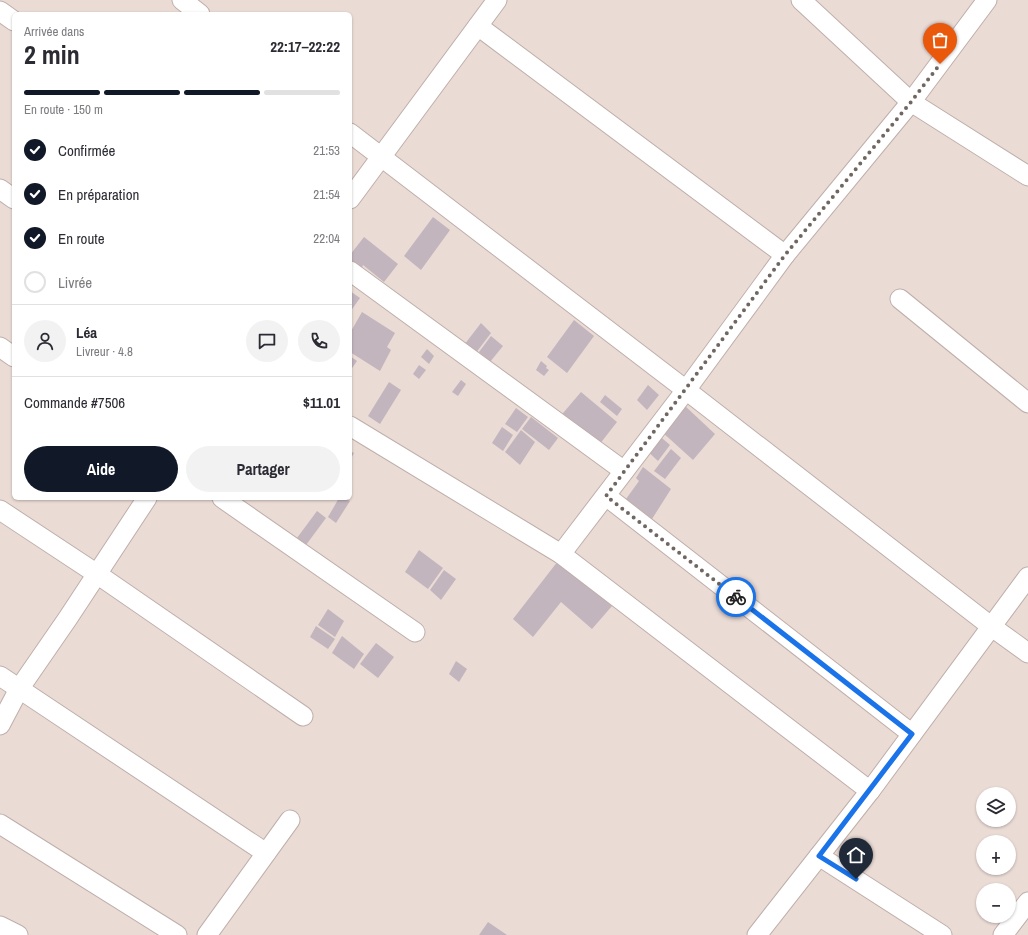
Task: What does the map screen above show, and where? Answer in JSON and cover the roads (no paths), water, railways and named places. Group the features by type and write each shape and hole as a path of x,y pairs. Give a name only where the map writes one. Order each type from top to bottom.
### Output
{"street":[{"path":"182,0 197,12"},
{"path":"802,0 911,102 1028,176"},
{"path":"561,554 686,390 785,255 911,102 987,0"},
{"path":"352,196 478,26 494,1"},
{"path":"0,11 12,20"},
{"path":"478,26 785,255"},
{"path":"352,135 686,390 992,627 1028,653"},
{"path":"0,189 12,198"},
{"path":"352,273 624,471"},
{"path":"900,299 1028,403"},
{"path":"0,347 12,356"},
{"path":"352,427 561,554 870,791"},
{"path":"606,496 912,734"},
{"path":"0,726 19,689 146,500"},
{"path":"225,500 415,632"},
{"path":"0,510 97,574 303,716"},
{"path":"757,935 870,791 1028,577"},
{"path":"0,676 266,853"},
{"path":"207,935 290,820"},
{"path":"0,824 177,935"},
{"path":"819,856 942,935"},
{"path":"1003,935 1028,902"},
{"path":"0,926 18,935"}]}
